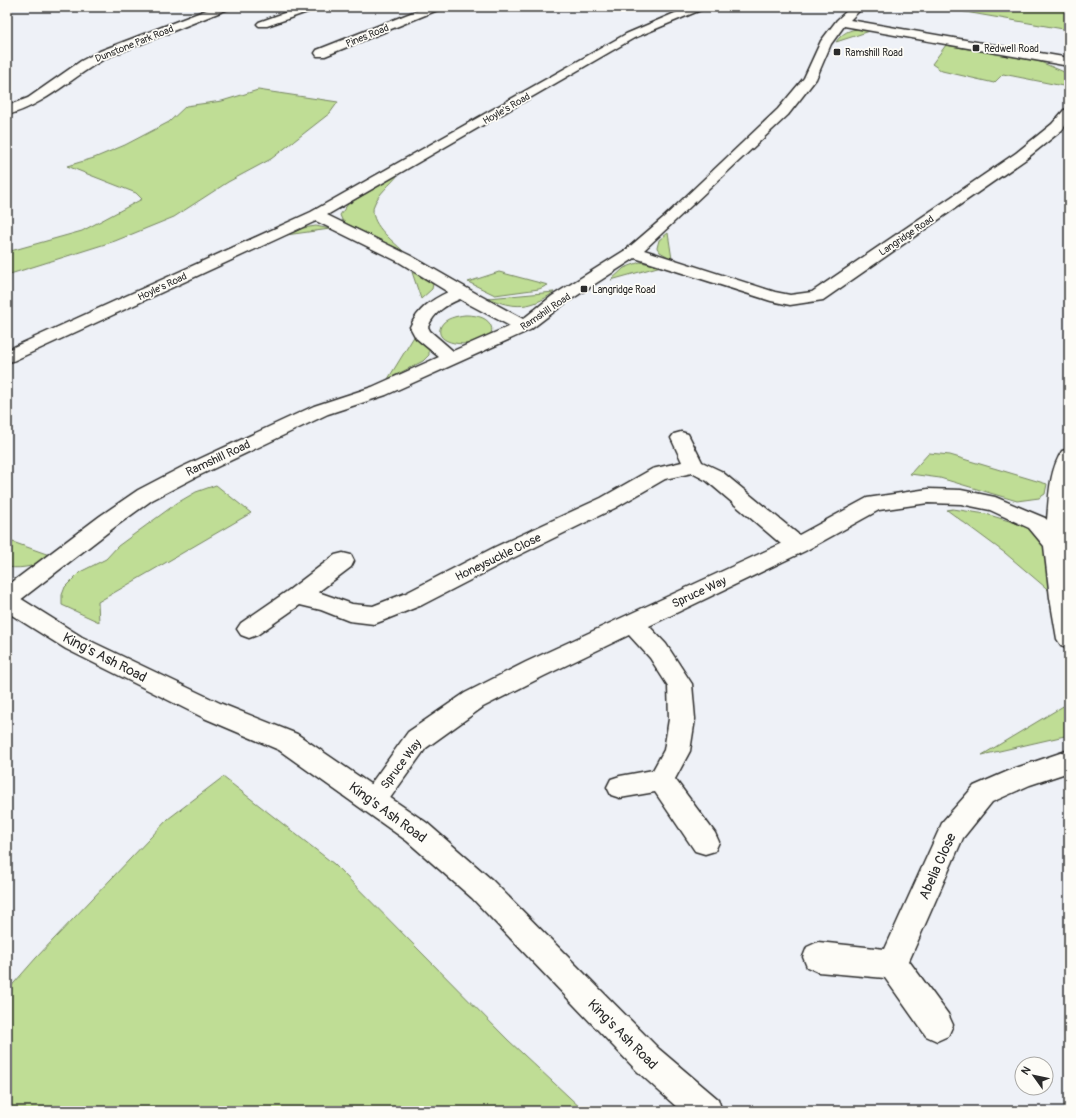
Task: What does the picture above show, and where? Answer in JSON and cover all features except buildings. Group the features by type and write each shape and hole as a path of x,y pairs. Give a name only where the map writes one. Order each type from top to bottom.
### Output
{"main road":[{"name":"Dunstone Park Road","path":"7,111 33,101 85,64 104,54 224,7"},
{"path":"263,24 312,7"},
{"name":"Pines Road","path":"321,54 436,7"},
{"name":"Hoyle's Road","path":"7,357 316,215 630,36 698,7"},
{"name":"Ramshill Road","path":"7,598 108,521 145,495 189,472 321,410 379,391 452,360 524,326 558,300 633,252 668,221 783,112 810,79 825,44 841,22 857,7"},
{"path":"841,22 1069,62"},
{"name":"Langridge Road","path":"633,252 771,296 790,300 817,296 1021,156 1057,127 1069,113"},
{"path":"316,215 405,259 461,292 524,326"},
{"path":"452,360 422,334 419,326 422,318 436,304 461,292"},
{"path":"681,438 694,466 714,476 798,546"},
{"path":"1069,456 1061,482 1055,544 1061,598 1069,639"},
{"name":"Honeysuckle Close","path":"297,596 325,602 349,612 374,615 414,599 502,554 608,504 659,474 694,466"},
{"name":"Spruce Way","path":"374,800 417,740 474,700 534,669 798,546 874,503 928,496 961,497 995,504 1037,522 1055,544"},
{"path":"249,629 297,596 343,561"},
{"name":"King's Ash Road","path":"7,601 74,643 213,712 288,742 374,800 417,832 482,888 648,1060 706,1111"},
{"path":"632,623 658,651 680,684 682,719 677,751 661,780"},
{"name":"Abelia Close","path":"893,964 953,830 983,794 1022,777 1069,761"},
{"path":"620,787 661,780"},
{"path":"661,780 705,842"},
{"path":"818,958 893,964 937,1025"}],"green space":[{"path":"963,7 1050,7 1069,11 1069,30 954,10"},
{"path":"860,29 870,31 836,42 846,32"},
{"path":"946,45 1038,61 1069,74 1069,85 1068,87 1003,74 994,83 942,71 932,64"},
{"path":"258,90 338,102 330,113 271,159 228,182 174,217 115,241 7,275 7,252 82,231 142,199 136,193 67,166 94,158 125,145 169,122 186,106 222,101"},
{"path":"398,175 378,197 374,205 373,212 374,218 382,231 403,251 347,224 342,220 340,215 348,204"},
{"path":"316,226 330,229 286,235 303,228"},
{"path":"668,233 672,259 660,252 657,248 659,240"},
{"path":"640,262 661,266 611,280 624,268"},
{"path":"412,272 433,284 432,289 421,299"},
{"path":"499,272 548,285 539,289 495,295 468,282"},
{"path":"554,292 538,302 522,306 497,302 488,298"},
{"path":"465,315 475,316 488,321 491,332 487,338 466,344 446,340 440,334 441,326 445,321"},
{"path":"415,335 429,348 429,355 423,361 388,379"},
{"path":"929,453 950,455 1047,484 1045,494 1039,498 1017,501 940,478 910,474"},
{"path":"216,485 251,513 98,602 99,622 62,605 62,595 65,587 80,572 106,559 118,546 177,503 196,492"},
{"path":"953,509 986,514 1029,527 1048,546 1052,593 1005,553 947,510"},
{"path":"7,540 55,557 26,567 7,567"},
{"path":"1065,705 1069,708 1069,735 982,755"},
{"path":"223,777 334,864 508,1040 584,1111 7,1111 7,991 36,958 168,819"}],"place":[{"name":"Redwell Road","path":"976,48"},
{"name":"Ramshill Road","path":"837,52"},
{"name":"Langridge Road","path":"584,289"}]}
